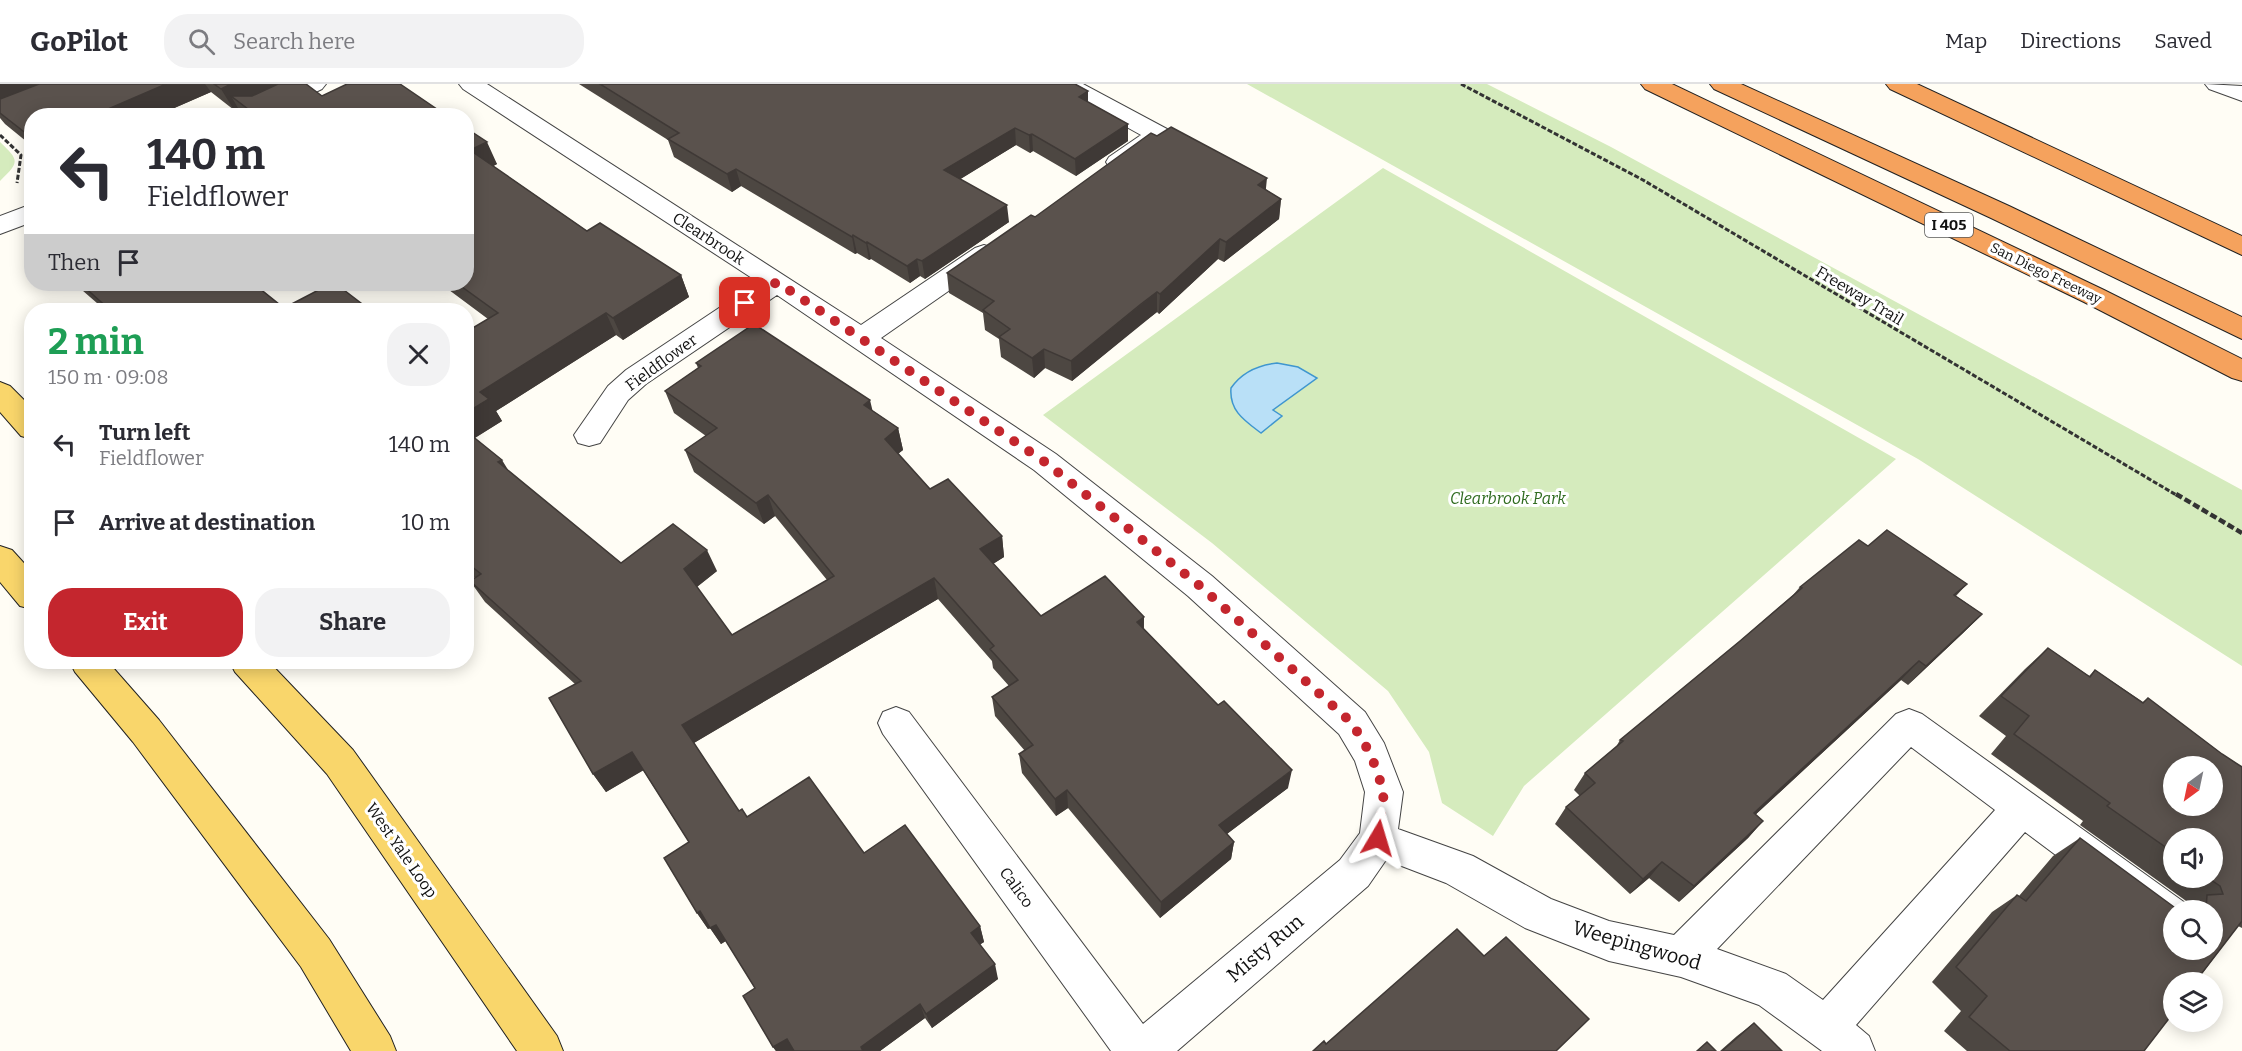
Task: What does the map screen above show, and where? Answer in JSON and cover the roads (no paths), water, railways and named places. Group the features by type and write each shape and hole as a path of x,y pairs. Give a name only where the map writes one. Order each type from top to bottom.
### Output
{"highway":[{"name":"San Diego Freeway","path":"1653,84 2094,296 2242,371"},
{"path":"1722,84 2000,212 2242,330"},
{"path":"1898,84 2242,246"}],"main road":[{"path":"0,393 24,419"},
{"path":"0,559 24,587"},
{"path":"93,669 146,731 315,953 375,1051"},
{"name":"West Yale Loop","path":"254,669 340,762 542,1051"}],"street":[{"path":"262,108 314,84"},
{"path":"1066,84 1158,134 1098,175"},
{"path":"2217,84 2242,94"},
{"name":"Clearbrook","path":"481,86 1045,462 1200,586 1352,723 1371,755 1384,792 1378,838"},
{"path":"0,226 24,216"},
{"path":"862,338 1000,243"},
{"name":"Fieldflower","path":"588,435 618,393 636,377 777,282"},
{"name":"Calico","path":"896,723 1137,1051"},
{"path":"1681,957 1909,725 2163,911"},
{"path":"1840,1039 2022,808"},
{"name":"Weepingwood","path":"1378,838 1459,869 1539,914 1610,941 1681,957 1771,989 1840,1039"},
{"name":"Misty Run","path":"1144,1051 1354,873 1378,838"}],"water":[{"path":"1277,363 1298,367 1317,378 1273,410 1282,416 1261,433 1244,420 1235,409 1231,388 1251,370"}],"park label":[{"name":"Clearbrook Park","path":"1508,498"}]}
